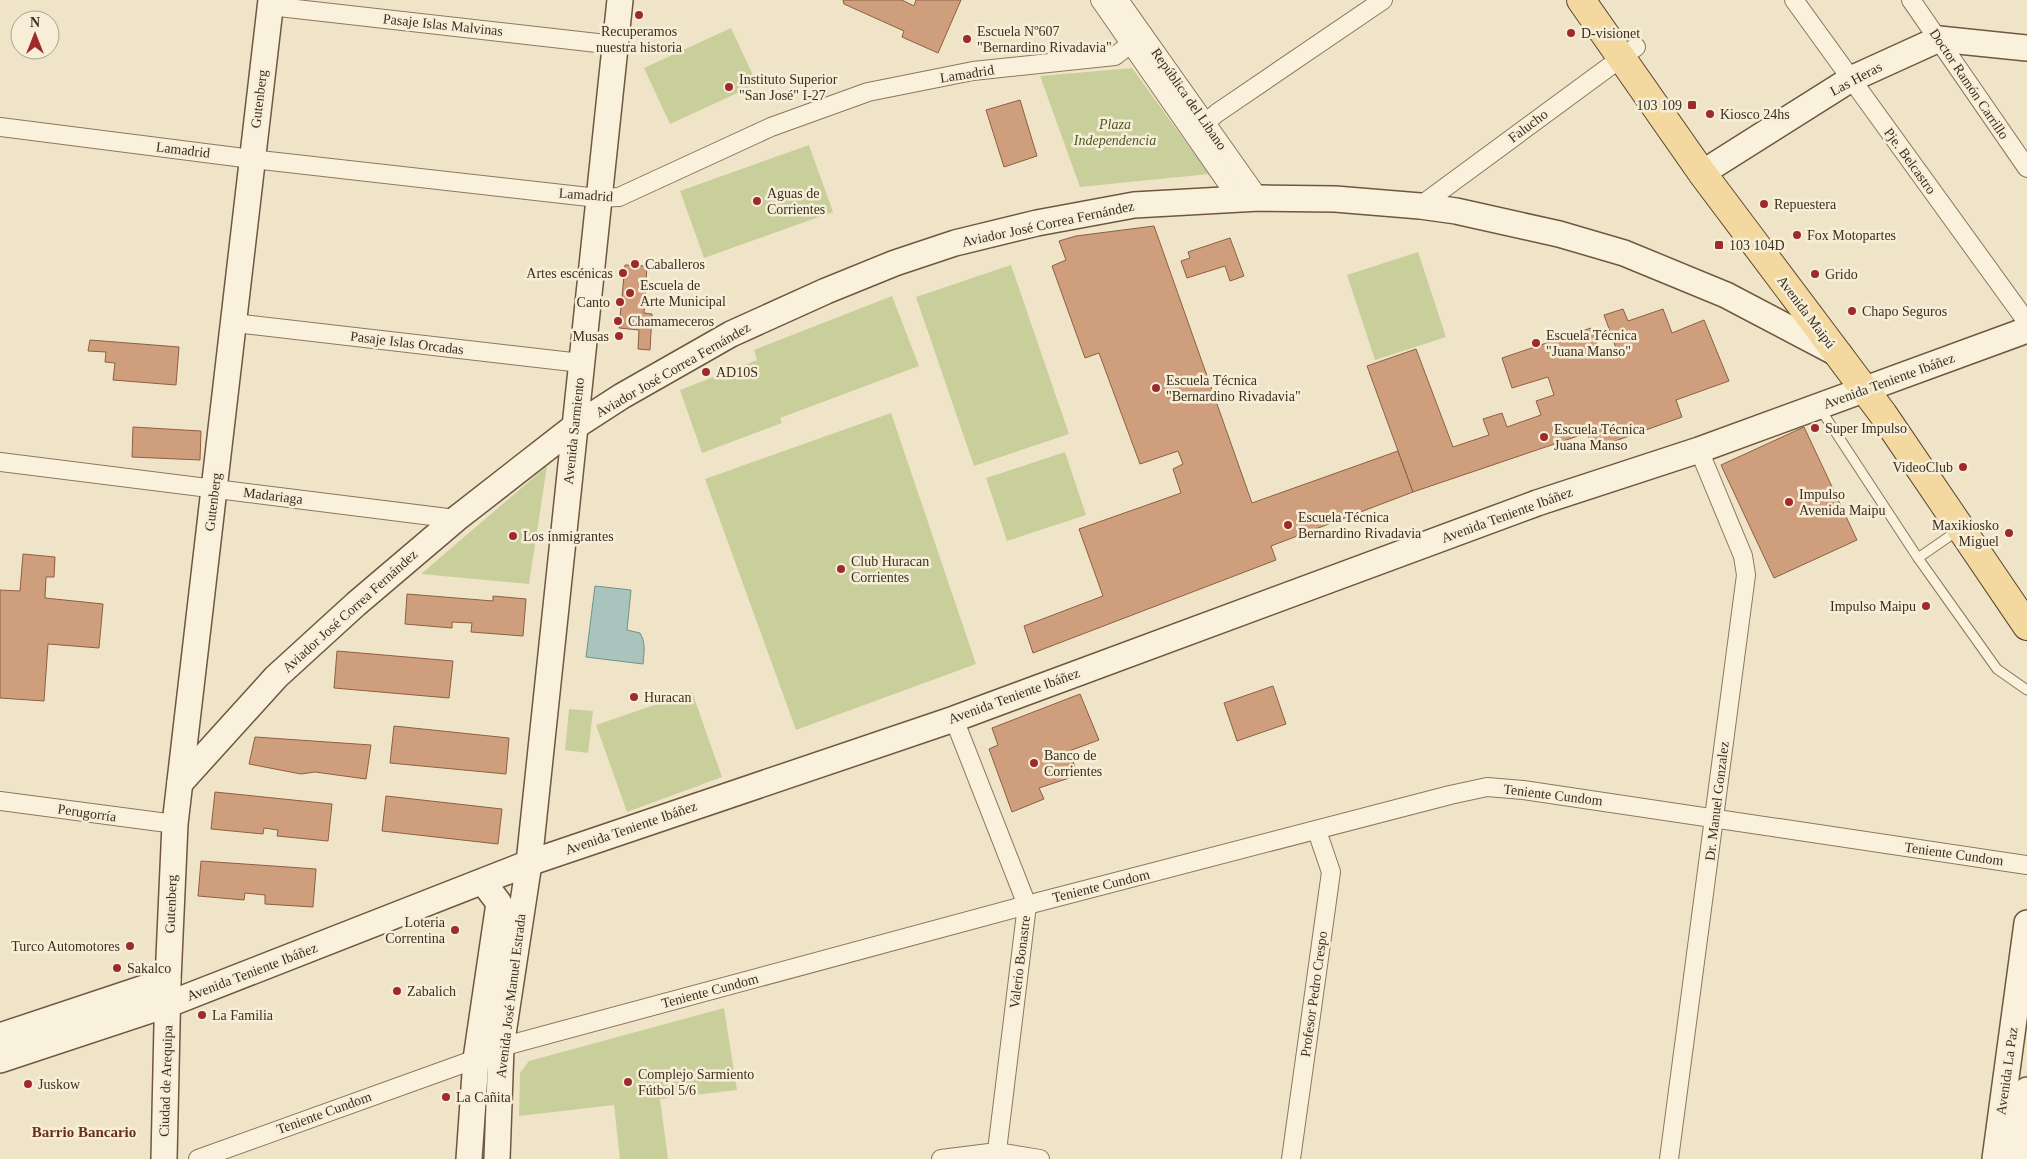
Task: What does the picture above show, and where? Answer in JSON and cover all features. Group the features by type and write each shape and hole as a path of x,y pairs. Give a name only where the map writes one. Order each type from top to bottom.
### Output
{"main road":[{"name":"Avenida Sarmiento","path":"529,863 620,0"},
{"name":"Avenida Maipú","path":"1581,0 1629,52 1837,354 1872,387 2027,602"},
{"name":"Avenida Maipú","path":"1603,0 1629,52"},
{"name":"Gutenberg","path":"168,992 175,824 270,3"},
{"name":"Las Heras","path":"1710,168 1851,79 1939,39"},
{"path":"1939,39 2027,48"},
{"name":"Avenida Maipú","path":"1710,168 1862,364 1872,387 1961,528 2027,626"},
{"name":"Aviador José Correa Fernández","path":"180,783 276,677 356,604 456,518 574,427 622,396 731,334 826,291 895,263 955,243 1047,221 1134,205 1249,198 1335,199 1420,206 1456,211 1559,234 1624,253 1726,295 1837,354"},
{"name":"Avenida Teniente Ibáñez","path":"0,1060 168,992 483,882 529,863 954,718 1537,503 1699,450 2027,330"},
{"name":"Avenida José Manuel Estrada","path":"496,1159 501,1047 529,863"},
{"name":"Avenida José Manuel Estrada","path":"469,1159 476,1059 498,903 483,882"},
{"name":"Avenida La Paz","path":"1995,1159 2027,923"},
{"name":"Avenida Teniente Ibáñez","path":"0,1036 168,992"},
{"name":"Ciudad de Arequipa","path":"164,1159 168,992"},
{"name":"Avenida La Paz","path":"2018,1159 2027,1090"}],"street":[{"name":"República del Libano","path":"1100,0 1136,39 1249,198"},
{"name":"República del Libano","path":"1118,0 1136,39"},
{"path":"1200,128 1217,113 1383,0"},
{"name":"Pje. Belcastro","path":"1794,0 2027,322"},
{"name":"Doctor Ramón Carrillo","path":"1911,0 2027,168"},
{"name":"Pasaje Islas Malvinas","path":"270,3 615,45"},
{"name":"Lamadrid","path":"0,127 252,159 598,198 619,198 771,127 868,92 973,71 1115,56 1136,39"},
{"name":"Falucho","path":"1420,206 1629,52"},
{"name":"Pasaje Islas Orcadas","path":"234,323 581,363"},
{"name":"Dr. Manuel Gonzalez","path":"1669,1159 1746,575 1743,556 1699,450"},
{"name":"Madariaga","path":"0,462 456,518"},
{"name":"Valerio Bonastre","path":"954,718 1027,905 996,1155"},
{"name":"Teniente Cundom","path":"198,1159 476,1059 501,1047 1027,905 1450,795 1487,788 1523,790 2027,865"},
{"name":"Perugorría","path":"0,801 175,824"},
{"name":"Profesor Pedro Crespo","path":"1291,1159 1331,872 1317,831"},
{"path":"941,1159 996,1155 1040,1159"}],"lane":[{"path":"1818,407 1918,558 1997,669 2027,690"},
{"path":"1918,558 1961,528"}],"green space":[{"path":"731,28 757,84 670,124 644,68"},
{"name":"Plaza Independencia","path":"1132,68 1209,174 1080,187 1040,76"},
{"name":"Aguas de Corrientes","path":"809,145 833,212 704,258 680,191"},
{"path":"1418,252 1446,337 1375,360 1347,275"},
{"path":"1011,265 1069,434 974,466 916,297"},
{"path":"892,296 919,366 780,418 782,423 702,453 680,390 757,360 754,350"},
{"name":"Club Huracan Corrientes","path":"891,413 976,664 796,730 705,479"},
{"path":"1065,452 1086,515 1007,541 986,478"},
{"path":"547,466 529,584 421,574"},
{"path":"692,692 722,777 627,812 596,725"},
{"path":"569,709 593,711 588,753 565,750"},
{"name":"Complejo Sarmiento Fútbol 5/6","path":"724,1008 737,1090 660,1099 668,1159 620,1159 614,1105 519,1116 520,1073 529,1061"}],"water":[{"path":"595,586 631,590 627,630 640,633 642,637 644,648 643,664 586,657"}],"building":[{"name":"Escuela Nº607 \"Bernardino Rivadavia\"","path":"843,0 902,0 914,6 916,0 961,0 938,53 902,37 904,31 844,4"},
{"path":"1020,100 1037,156 1004,167 986,110"},
{"name":"Escuela Técnica \"Bernardino Rivadavia\"","path":"1154,226 1252,503 1398,451 1413,492 1271,546 1276,560 1033,653 1024,626 1103,596 1079,529 1181,493 1173,469 1183,464 1178,451 1140,464 1099,353 1085,358 1052,266 1066,260 1059,241 1076,236"},
{"path":"1230,238 1244,276 1230,281 1225,266 1187,278 1181,261 1190,258 1188,252"},
{"name":"Escuela de Arte Municipal","path":"625,265 647,266 644,313 652,314 650,350 638,349 639,330 619,328"},
{"name":"Escuela Técnica \"Juana Manso\"","path":"1623,309 1628,321 1663,309 1672,333 1704,320 1729,381 1676,400 1682,417 1593,449 1587,433 1413,492 1367,366 1416,349 1453,447 1489,435 1483,419 1502,413 1507,427 1541,415 1536,401 1554,395 1548,377 1512,388 1502,358 1591,328 1600,354 1616,348 1604,315"},
{"path":"90,340 179,347 176,385 113,380 115,363 105,362 106,352 88,351"},
{"path":"133,427 201,431 200,460 132,457"},
{"name":"Impulso Avenida Maipu","path":"1804,427 1857,540 1774,578 1721,465"},
{"path":"23,554 55,557 54,577 46,577 45,598 103,604 99,648 48,644 44,701 0,698 0,590 20,591"},
{"path":"407,594 493,601 493,596 526,599 523,636 471,632 472,623 452,622 452,628 405,624"},
{"path":"337,651 453,661 449,698 334,688"},
{"path":"1273,686 1286,724 1237,741 1224,703"},
{"name":"Banco de Corrientes","path":"1080,694 1099,740 1069,751 1078,775 1039,788 1044,799 1012,812 989,749 998,745 992,728"},
{"path":"394,726 509,738 506,774 390,763"},
{"path":"255,737 371,745 366,779 315,772 301,774 249,764"},
{"path":"215,792 332,804 328,841 277,836 278,830 264,828 263,834 211,829"},
{"path":"386,796 502,809 498,844 382,831"},
{"path":"201,861 316,869 313,907 265,904 265,895 245,893 244,900 198,896"}],"place":[{"name":"Recuperamos nuestra historia","path":"639,15"},
{"name":"D-visionet","path":"1571,33"},
{"name":"Escuela Nº607 \"Bernardino Rivadavia\"","path":"967,39"},
{"name":"Instituto Superior \"San José\" I-27","path":"729,87"},
{"name":"103 109","path":"1692,105"},
{"name":"Kiosco 24hs","path":"1710,114"},
{"name":"Aguas de Corrientes","path":"757,201"},
{"name":"Repuestera","path":"1764,204"},
{"name":"Fox Motopartes","path":"1797,235"},
{"name":"103 104D","path":"1719,245"},
{"name":"Caballeros","path":"635,264"},
{"name":"Artes escénicas","path":"623,273"},
{"name":"Grido","path":"1815,274"},
{"name":"Escuela de Arte Municipal","path":"630,293"},
{"name":"Canto","path":"620,302"},
{"name":"Chapo Seguros","path":"1852,311"},
{"name":"Chamameceros","path":"618,321"},
{"name":"Musas","path":"619,336"},
{"name":"Escuela Técnica \"Juana Manso\"","path":"1536,343"},
{"name":"AD10S","path":"706,372"},
{"name":"Escuela Técnica \"Bernardino Rivadavia\"","path":"1156,388"},
{"name":"Super Impulso","path":"1815,428"},
{"name":"Escuela Técnica Juana Manso","path":"1544,437"},
{"name":"VideoClub","path":"1963,467"},
{"name":"Impulso Avenida Maipu","path":"1789,502"},
{"name":"Escuela Técnica Bernardino Rivadavia","path":"1288,525"},
{"name":"Maxikiosko Miguel","path":"2009,533"},
{"name":"Los inmigrantes","path":"513,536"},
{"name":"Club Huracan Corrientes","path":"841,569"},
{"name":"Impulso Maipu","path":"1926,606"},
{"name":"Huracan","path":"634,697"},
{"name":"Banco de Corrientes","path":"1034,763"},
{"name":"Loteria Correntina","path":"455,930"},
{"name":"Turco Automotores","path":"130,946"},
{"name":"Sakalco","path":"117,968"},
{"name":"Zabalich","path":"397,991"},
{"name":"La Familia","path":"202,1015"},
{"name":"Complejo Sarmiento Fútbol 5/6","path":"628,1082"},
{"name":"Juskow","path":"28,1084"},
{"name":"La Cañita","path":"446,1097"}],"district":[{"name":"Barrio Bancario","path":"84,1132"}]}
